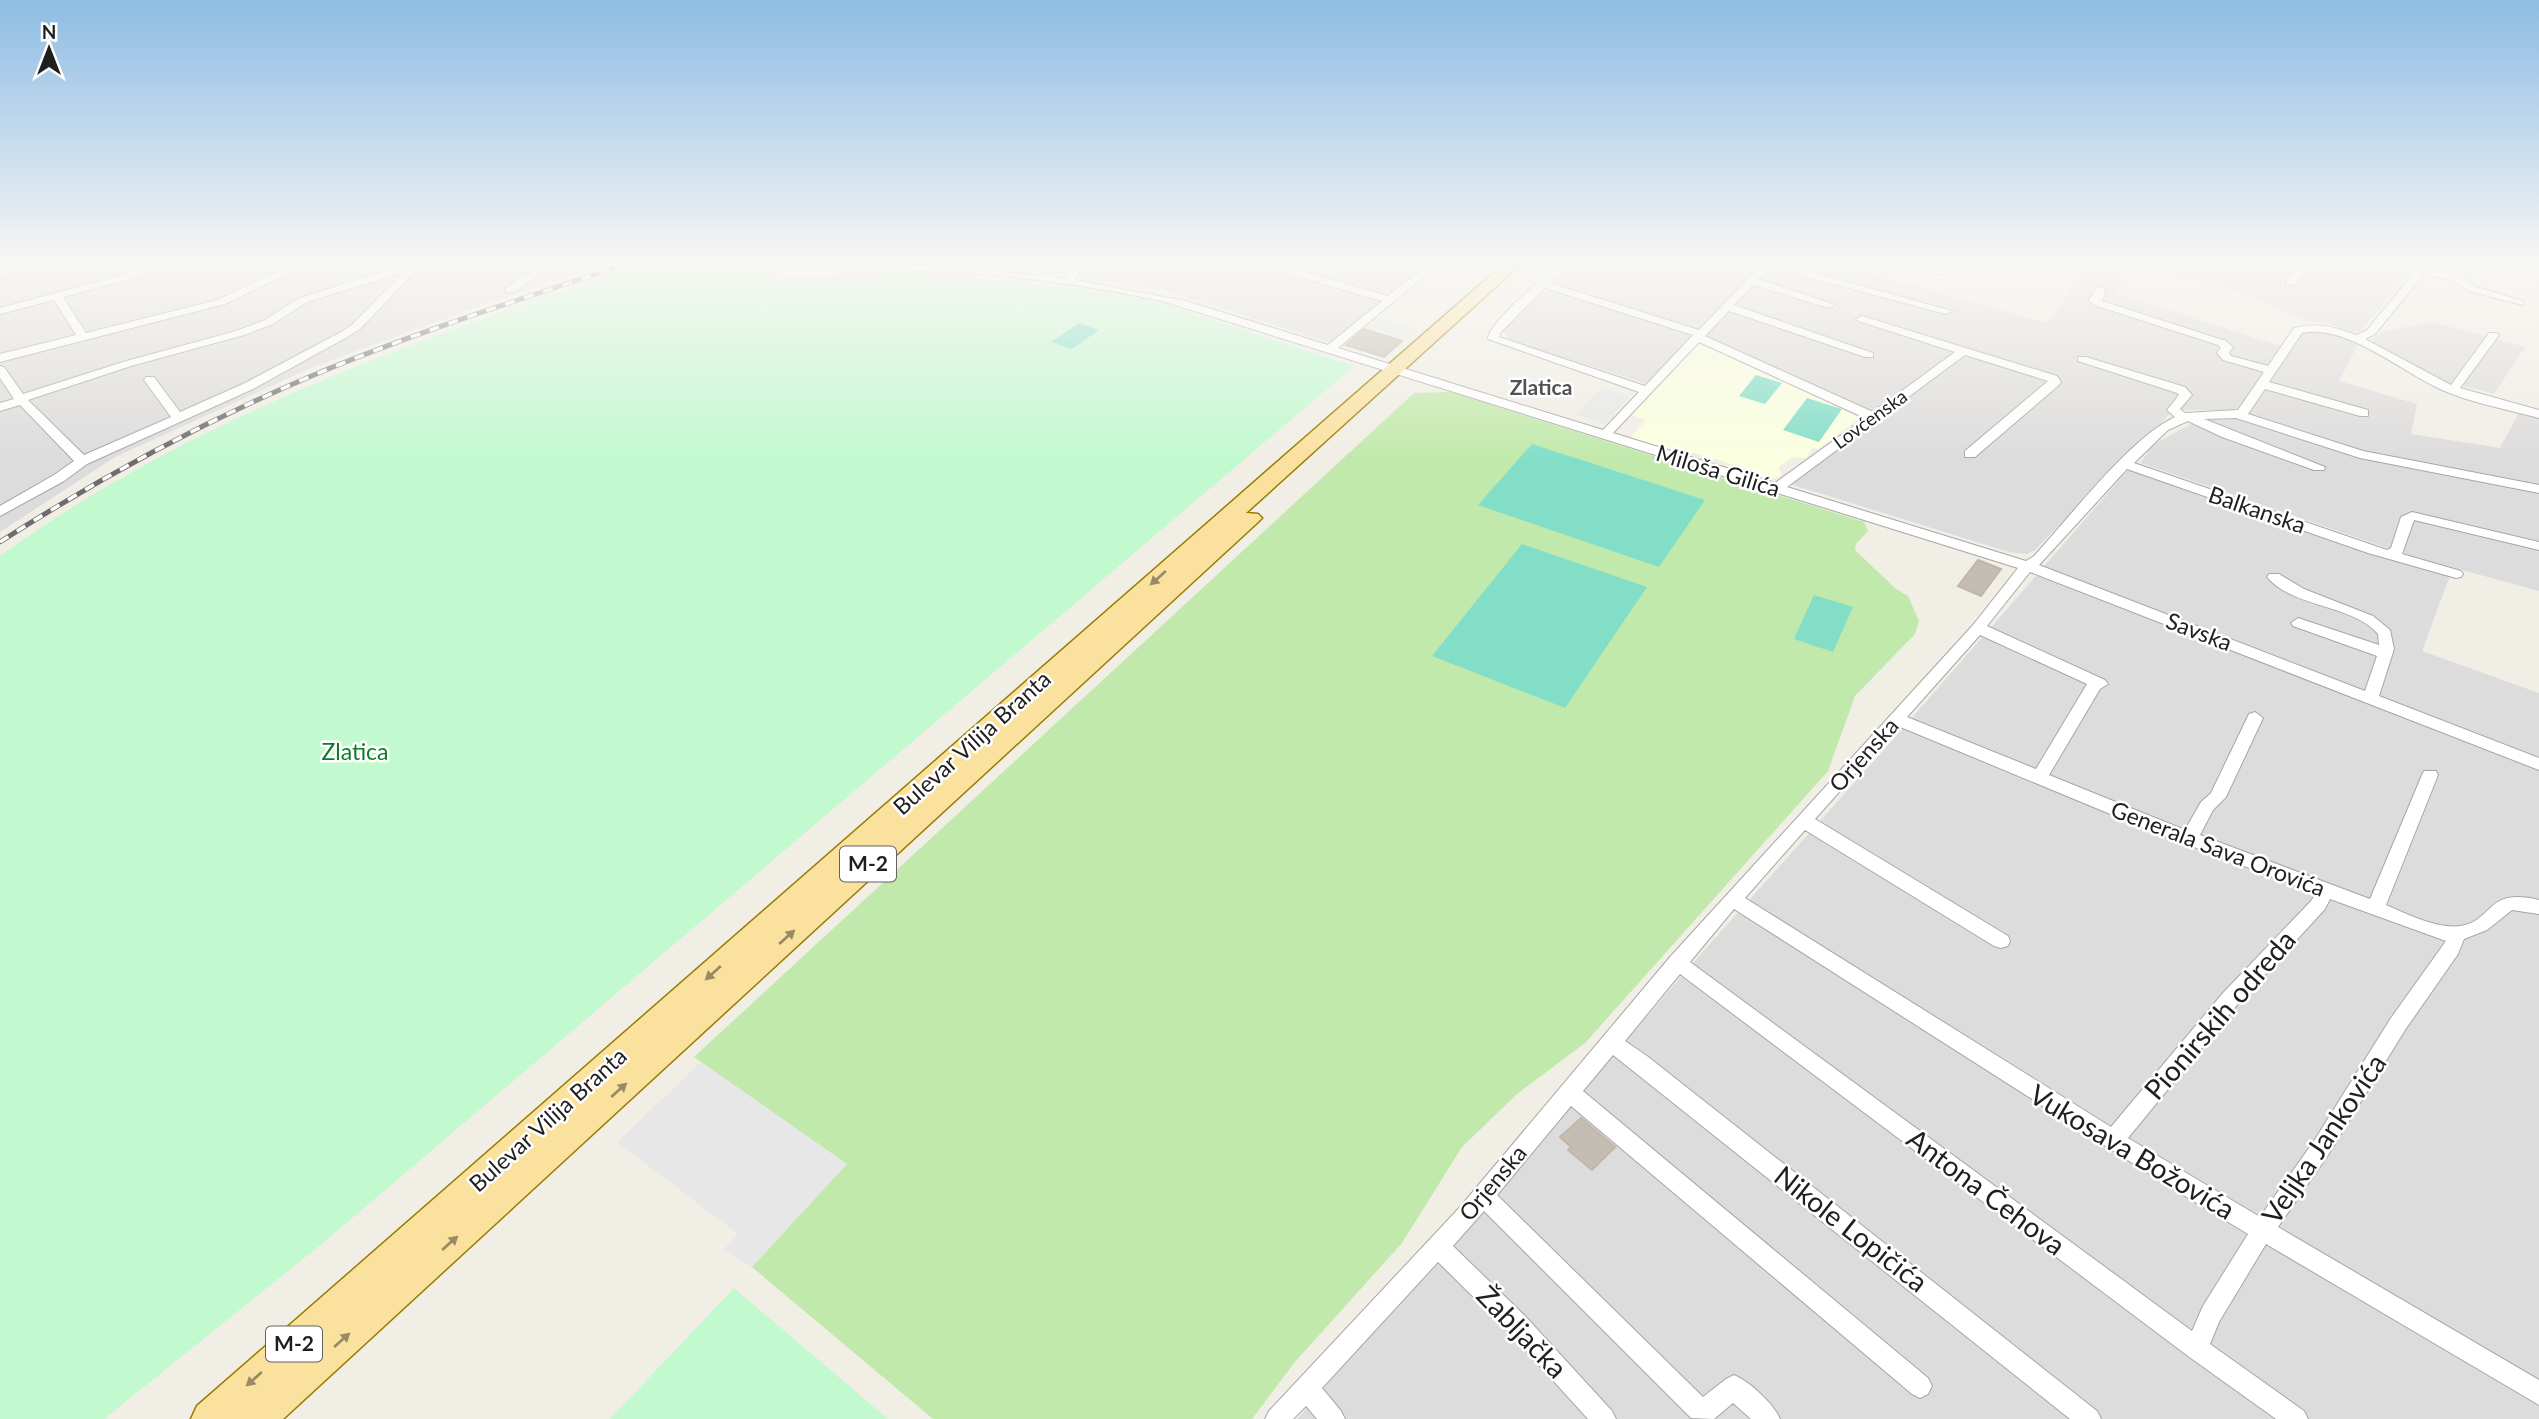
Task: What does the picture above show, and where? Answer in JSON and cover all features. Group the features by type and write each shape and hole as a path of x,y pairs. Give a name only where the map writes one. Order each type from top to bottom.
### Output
{"main road":[{"name":"Bulevar Vilija Branta","path":"254,1419 1445,329"},
{"name":"Bulevar Vilija Branta","path":"210,1419 1453,329"}],"street":[{"path":"78,329 83,337"},
{"path":"0,358 114,329"},
{"path":"0,407 127,364 250,329"},
{"path":"0,512 60,478 82,461 249,386 353,329"},
{"name":"Miloša Gilića","path":"1262,329 2027,567"},
{"path":"1329,350 1354,329"},
{"path":"1497,329 1494,339 1646,390"},
{"path":"1679,329 1699,336 1874,417"},
{"path":"1604,436 1705,329"},
{"path":"1793,329 1869,355"},
{"path":"1896,329 2049,377 2054,382 1970,454"},
{"path":"2179,329 2222,343 2227,347 2222,353 2227,358 2270,370"},
{"path":"2239,415 2244,412 2300,329"},
{"path":"2328,329 2453,390 2539,414"},
{"path":"2355,340 2373,329"},
{"path":"2453,390 2493,335"},
{"name":"Lovćenska","path":"1776,489 1965,350"},
{"path":"2082,359 2181,390 2186,395 2173,410 2185,417 2319,467"},
{"path":"0,370 21,400 53,435 82,461"},
{"path":"150,380 178,419"},
{"path":"2262,384 2364,413"},
{"path":"2185,417 2239,415 2360,454 2539,489"},
{"name":"Orjenska","path":"1277,1419 1483,1196 1677,962 1978,628 2027,567 2039,559 2124,464 2164,426 2185,417"},
{"name":"Balkanska","path":"2124,464 2373,550 2456,574"},
{"path":"2390,553 2397,551 2408,518 2412,516 2539,546"},
{"name":"Savska","path":"2027,567 2371,697 2539,764"},
{"path":"2274,577 2300,594 2377,624 2386,635 2385,653 2371,697"},
{"path":"2298,623 2385,653"},
{"path":"1978,628 2098,683 2040,776"},
{"path":"2190,837 2207,806 2218,797 2255,718"},
{"name":"Generala Sava Orovića","path":"1896,719 2325,891 2412,923 2453,933"},
{"path":"2375,909 2430,775"},
{"path":"1804,821 2001,941"},
{"name":"Pionirskih odreda","path":"2113,1140 2230,999 2319,904 2325,891"},
{"name":"Vukosava Božovića","path":"1732,900 2010,1078 2539,1394"},
{"path":"2453,933 2470,930 2508,903 2521,902 2539,907"},
{"name":"Veljka Jankovića","path":"2196,1348 2211,1314 2263,1230 2321,1148 2398,1024 2451,949 2455,941 2453,933"},
{"name":"Antona Čehova","path":"1677,962 2196,1348 2296,1419"},
{"name":"Nikole Lopičića","path":"1610,1042 1651,1070 2089,1419"},
{"path":"1570,1091 1920,1386"},
{"path":"1483,1196 1699,1410 1705,1411 1734,1387 1768,1419"},
{"name":"Žabljačka","path":"1438,1247 1518,1325 1604,1419"},
{"path":"1306,1388 1333,1419"}],"shaded area":[{"path":"0,329 416,329 313,367 115,457 0,532"},
{"path":"1287,329 1348,329 1331,343"},
{"path":"1374,329 1418,330 1407,340"},
{"path":"1700,329 1647,384 1507,339 1504,330"},
{"path":"1708,329 2228,329 2280,346 2245,405 2238,410 2174,410 2035,550 2027,554 2009,552 1790,484 1882,418 1701,337"},
{"path":"2319,329 2359,342 2339,381 2417,404 2411,434 2500,448 2520,411 2539,416 2539,591 2411,556 2141,463 2151,446 2207,415 2245,417 2250,413 2300,331"},
{"path":"2340,329 2362,329 2360,331 2347,333"},
{"path":"2460,329 2525,347 2494,394 2448,382 2375,345 2371,339 2385,331"},
{"path":"1695,347 1708,347 1860,418 1818,449 1813,448 1806,458 1793,457 1779,467 1781,476 1770,480 1755,477 1752,470 1694,453 1682,455 1630,438 1646,420 1632,415"},
{"path":"1602,387 1630,396 1605,424 1576,414"},
{"path":"2130,468 2451,573 2422,651 2539,693 2539,1419 1297,1419 1708,946"},
{"path":"701,1062 847,1164 752,1267 724,1249 738,1234 617,1142"}],"green space":[{"name":"Zlatica","path":"455,329 1241,329 1354,366 324,1242 104,1419 0,1419 0,556 74,506 151,461 230,421"},
{"path":"1070,329 1099,330 1072,349 1051,342"},
{"path":"1756,375 1782,383 1765,404 1739,396"},
{"path":"1450,392 1864,522 1868,531 1856,544 1855,550 1896,589 1908,596 1919,621 1915,634 1855,696 1828,771 1585,1043 1517,1094 1462,1147 1402,1243 1294,1363 1252,1419 933,1419 752,1267 846,1164 694,1057 1414,393"},
{"path":"1807,398 1842,409 1819,442 1783,430"},
{"path":"1532,444 1705,500 1659,567 1478,505"},
{"path":"1522,544 1647,587 1565,708 1432,656"},
{"path":"1814,595 1853,607 1833,652 1794,639"},
{"path":"734,1288 888,1419 610,1419"}],"building":[{"path":"1364,329 1402,341 1384,357 1346,345"},
{"path":"1978,560 2001,569 1981,596 1958,586"},
{"path":"1581,1118 1615,1147 1592,1170 1568,1150 1571,1147 1560,1137"}],"railway":[{"path":"0,542 74,496 229,413 309,377 433,329"}],"district":[{"name":"Zlatica","path":"1541,388"}]}
